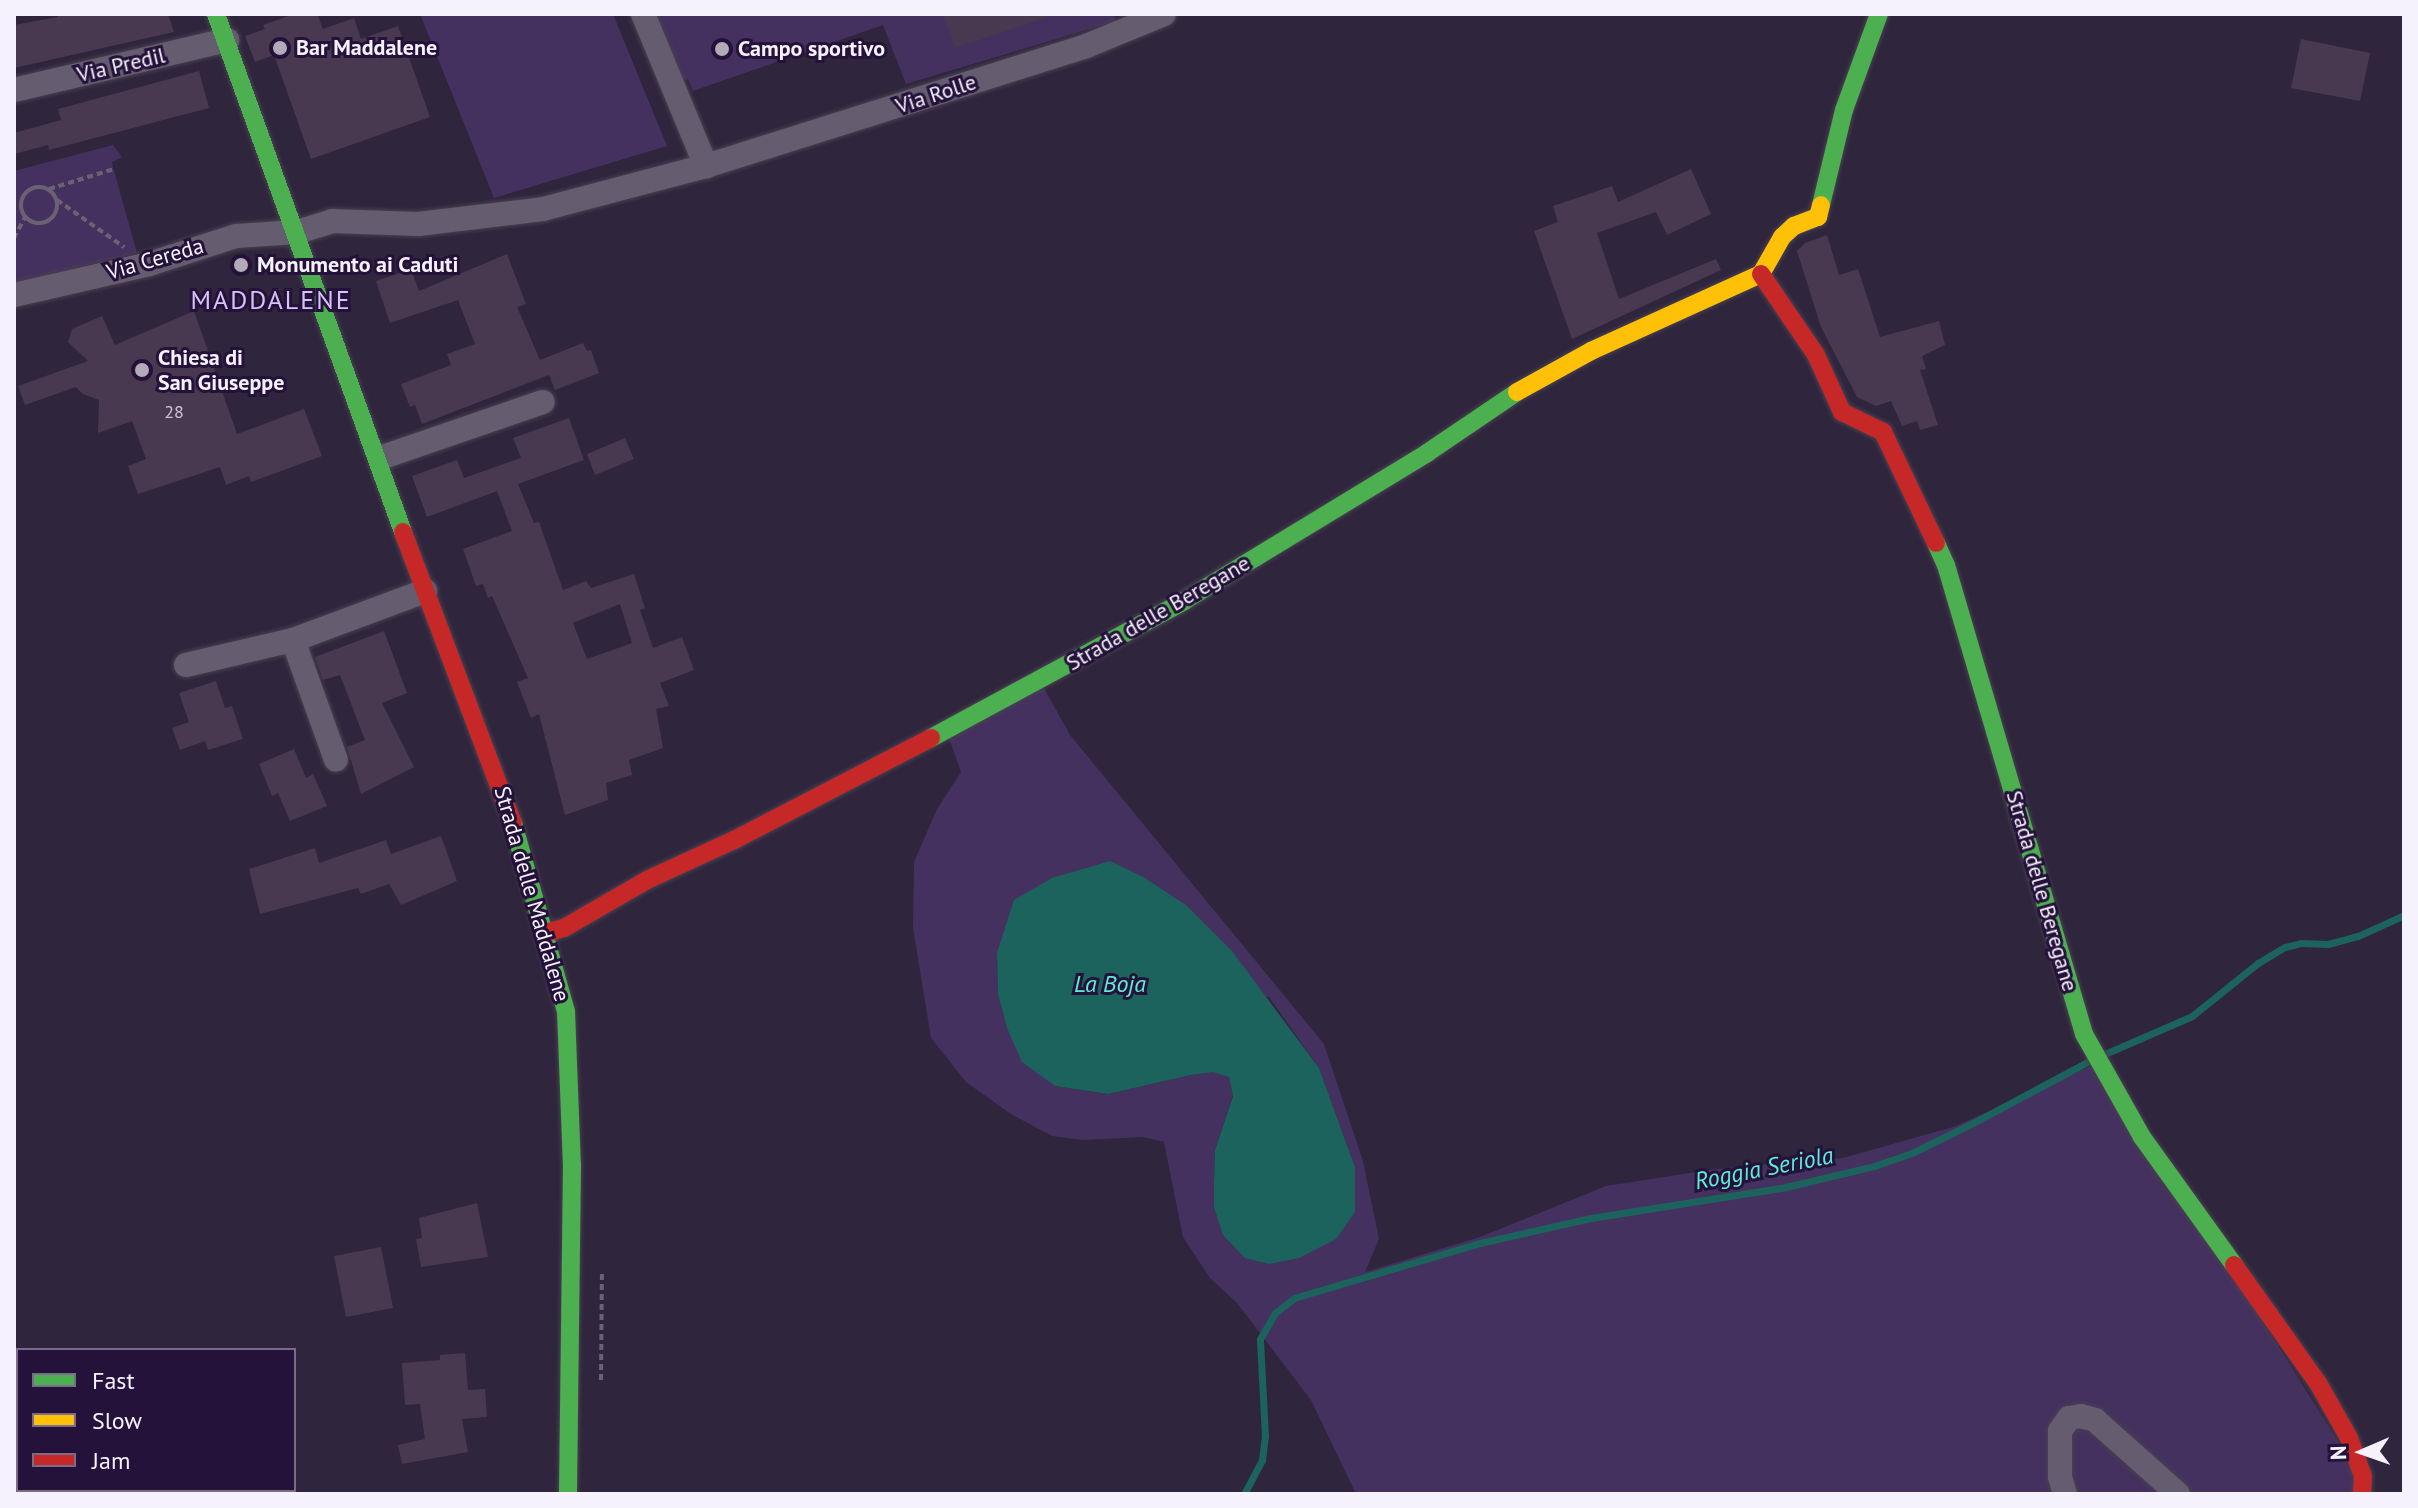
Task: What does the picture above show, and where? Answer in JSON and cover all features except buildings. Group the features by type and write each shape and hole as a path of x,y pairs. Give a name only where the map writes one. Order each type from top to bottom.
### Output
{"street":[{"name":"Strada delle Maddalene","path":"216,14 380,458 425,591 507,802 566,1011 572,1165 568,1494"},
{"path":"643,14 706,166"},
{"name":"Via Rolle","path":"297,232 332,221 418,224 543,209 706,166 1086,46 1164,14"},
{"path":"1761,274 1782,237 1794,226 1818,217 1844,110 1879,14"},
{"name":"Via Predil","path":"14,90 227,40"},
{"name":"Via Cereda","path":"14,295 149,264 236,236 297,232"},
{"name":"Strada delle Beregane","path":"545,933 564,928 647,880 734,840 1040,681 1252,560 1427,453 1503,400 1591,351 1761,274 1816,355 1842,412 1883,432 1946,565 2080,1019 2096,1055 2142,1137 2318,1383 2349,1438 2363,1476 2362,1494"},
{"path":"380,458 543,402"},
{"path":"186,665 293,640 425,591"},
{"path":"293,640 336,760"},
{"path":"2065,1494 2060,1477 2060,1431 2069,1418 2081,1416 2095,1420 2178,1494"}],"path":[{"path":"57,200 56,212 48,222 35,223 25,217 20,205 25,193 36,187 49,189 114,169"},
{"path":"49,189 57,200 149,264"},
{"path":"14,238 25,217"}],"shaded area":[{"path":"420,14 613,14 667,146 494,198"},
{"path":"647,14 1114,14 1116,21 906,84 883,25 693,91 688,79 673,84"},
{"path":"113,145 122,157 112,162 137,253 14,283 14,171"},
{"path":"1040,681 1070,735 1324,1044 1363,1161 1379,1239 1365,1272 1480,1237 1606,1186 1716,1169 1843,1158 1953,1127 2100,1062 2371,1494 1356,1494 1311,1400 1237,1303 1210,1278 1183,1237 1164,1142 1143,1137 1083,1140 1052,1136 1011,1114 966,1082 931,1038 913,928 914,862 937,809 961,772 946,730","holes":["997,953 1269,997 1319,1068 1355,1167 1214,1181 1215,1150 1233,1095 1229,1077 1213,1071 1108,1094 1055,1086 1007,1028 998,994"]}],"water":[{"name":"La Boja","path":"1110,861 1143,877 1186,905 1232,951 1319,1068 1355,1167 1355,1212 1336,1239 1299,1258 1269,1264 1245,1258 1223,1235 1214,1207 1215,1150 1233,1096 1229,1077 1213,1072 1191,1075 1108,1094 1055,1086 1022,1062 1007,1028 998,994 997,953 1014,900 1052,878"}],"waterway":[{"name":"Roggia Seriola","path":"2107,1053 2192,1016 2258,963 2285,947 2301,943 2328,944 2358,936 2404,915"},
{"name":"Roggia Seriola","path":"1244,1494 1262,1460 1265,1436 1260,1339 1275,1313 1294,1298 1480,1243 1591,1218 1786,1187 1874,1166 1912,1153 2089,1061"}],"traffic: fast":[{"path":"216,14 403,532"},
{"path":"1821,205 1844,110 1879,14"},
{"path":"931,738 1184,601 1427,453 1517,392"},
{"path":"1936,543 1946,565 2084,1034 2142,1137 2234,1265"},
{"path":"513,823 566,1011 572,1165 568,1494"}],"traffic: slow":[{"path":"1517,392 1591,351 1761,274 1782,237 1794,226 1818,217 1821,205"}],"traffic: jam":[{"path":"1761,274 1816,355 1842,412 1883,432 1936,543"},
{"path":"403,532 513,823"},
{"path":"545,933 564,928 647,880 734,840 931,738"},
{"path":"2234,1265 2318,1383 2349,1438 2363,1476 2362,1494"}],"place":[{"name":"Bar Maddalene","path":"280,48"},
{"name":"Campo sportivo","path":"722,49"},
{"name":"Monumento ai Caduti","path":"241,265"},
{"name":"Chiesa di San Giuseppe","path":"142,370"}],"district":[{"name":"MADDALENE","path":"271,300"}]}
